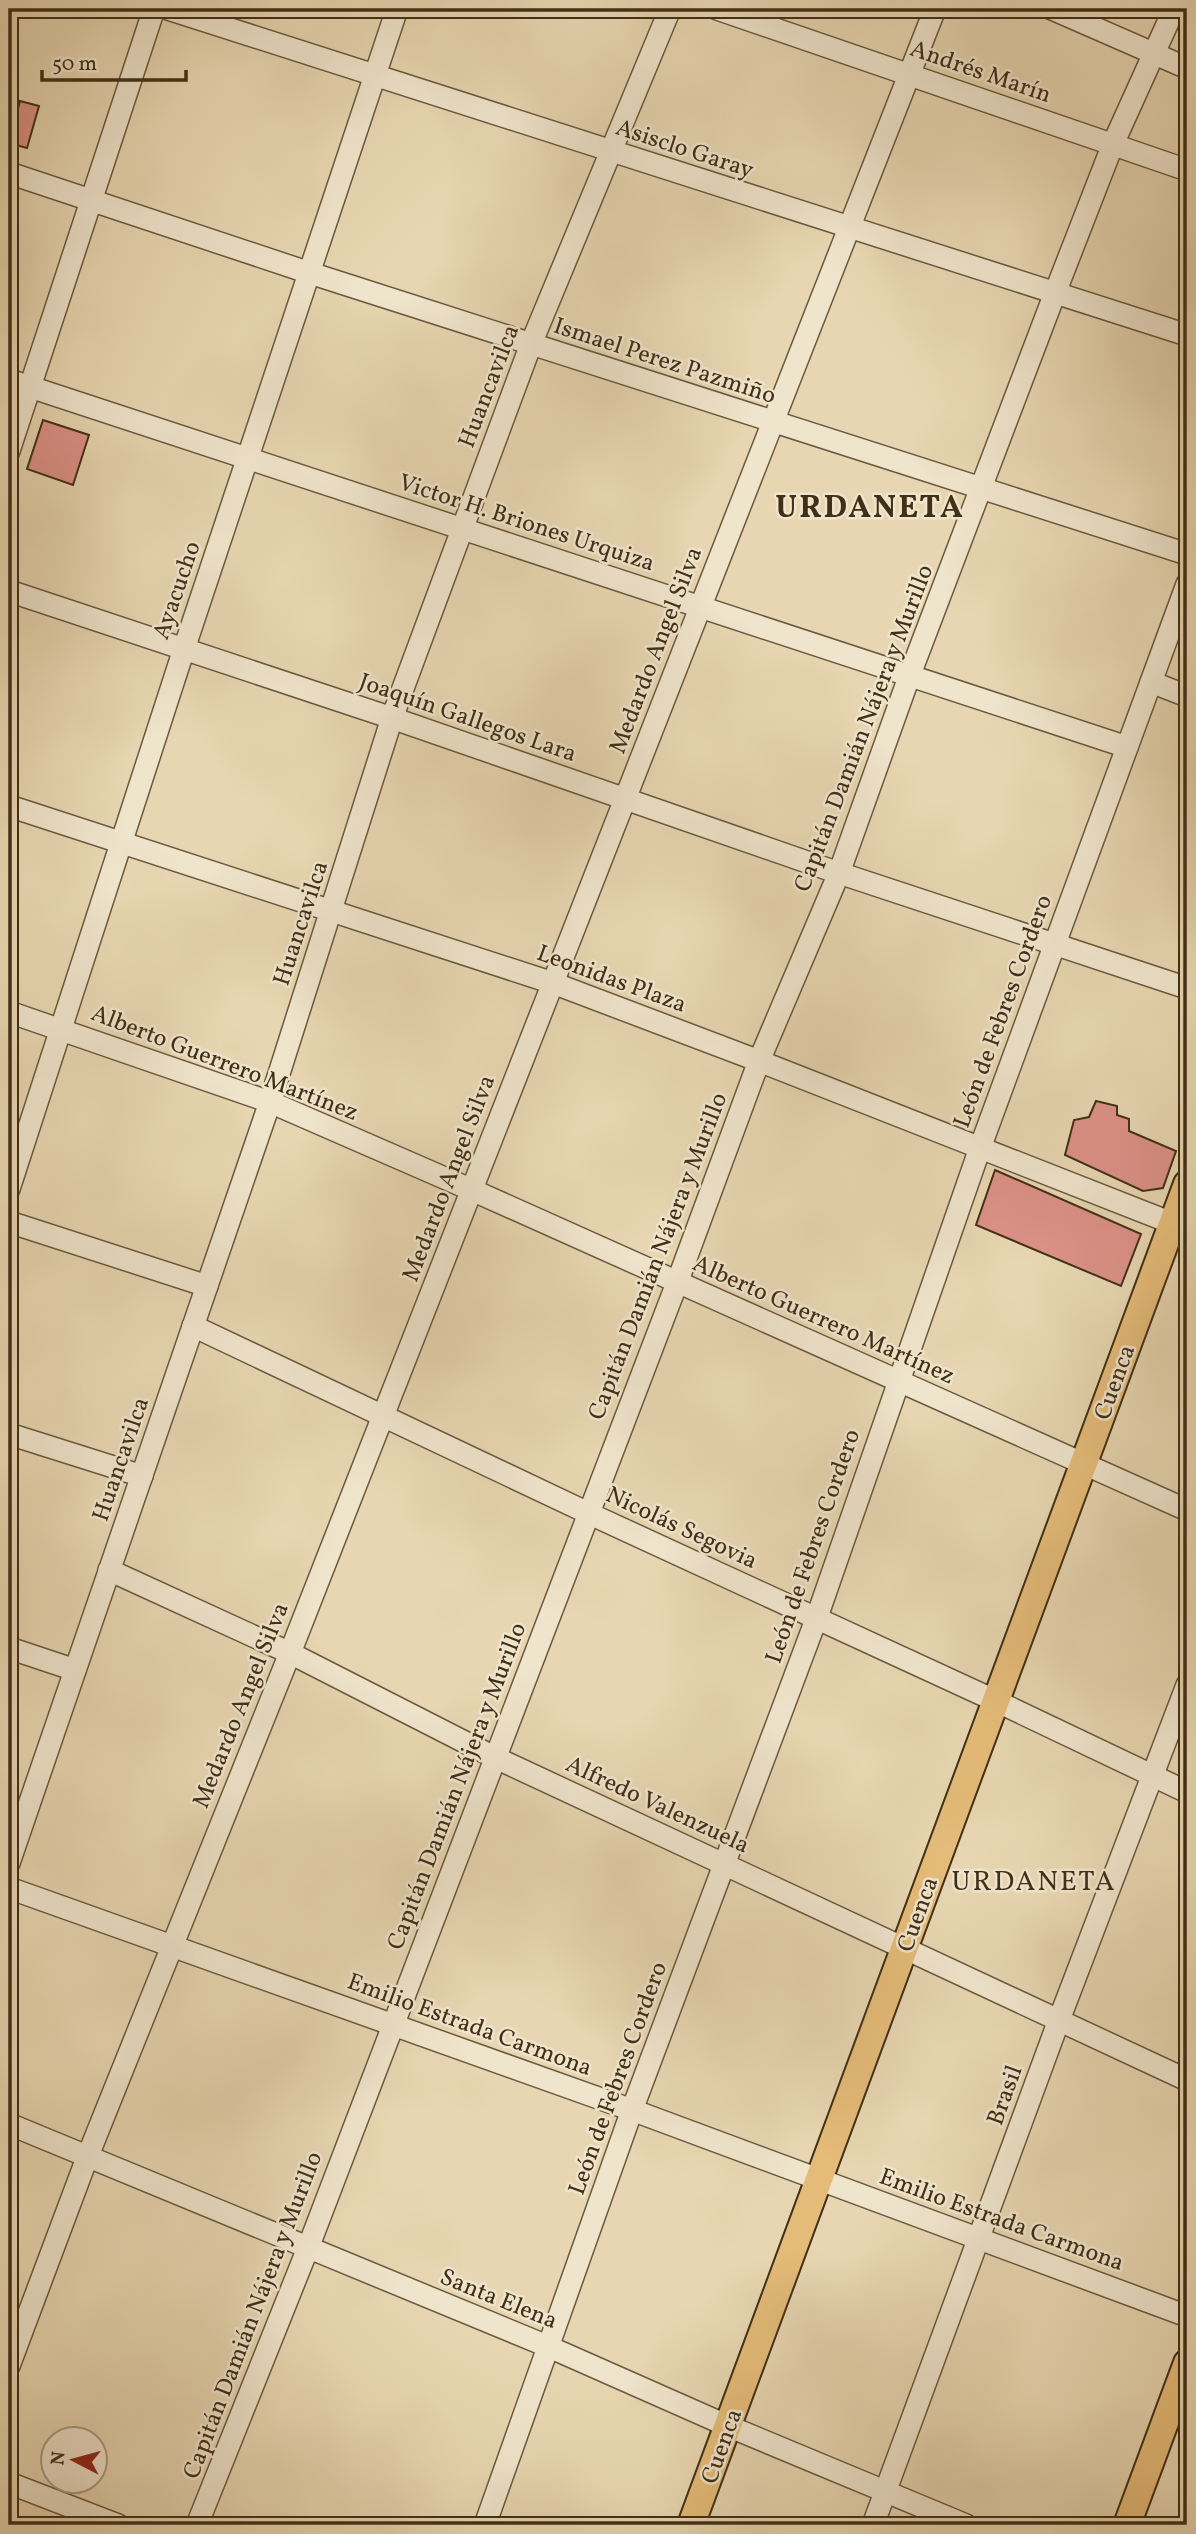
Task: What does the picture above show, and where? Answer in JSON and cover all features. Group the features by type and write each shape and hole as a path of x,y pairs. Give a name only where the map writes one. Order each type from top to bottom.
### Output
{"main road":[{"name":"Cuenca","path":"691,2525 1084,1464 1180,1226 1187,1184"},
{"path":"1127,2525 1187,2363"}],"street":[{"path":"9,451 93,202 154,9"},
{"name":"Asisclo Garay","path":"168,9 1187,335"},
{"name":"Ayacucho","path":"9,1189 184,649 397,9"},
{"name":"Huancavilca","path":"9,1863 270,1102 392,718 531,344 670,9"},
{"name":"Andrés Marín","path":"717,9 1187,170"},
{"name":"Medardo Angel Silva","path":"9,2366 87,2158 290,1653 935,9"},
{"path":"1052,9 1187,68"},
{"name":"Capitán Damián Nájera y Murillo","path":"197,2525 308,2248 496,1758 759,1060 839,873 909,677 1055,293 1114,144 1174,9"},
{"name":"Ismael Perez Pazmiño","path":"9,173 310,273 1187,554"},
{"name":"Victor H. Briones Urquiza","path":"9,380 1127,747"},
{"name":"León de Febres Cordero","path":"485,2525 632,2110 817,1617 980,1148 1187,584"},
{"name":"Joaquín Gallegos Lara","path":"9,591 392,718 839,873 1187,988"},
{"path":"1151,682 1187,696"},
{"name":"Leonidas Plaza","path":"9,806 553,983 759,1060 1180,1226"},
{"name":"Alberto Guerrero Martínez","path":"9,1012 270,1102 1187,1510"},
{"path":"9,1222 207,1286"},
{"name":"Nicolás Segovia","path":"193,1326 588,1513 996,1700 1187,1792"},
{"path":"9,1434 142,1476"},
{"name":"Alfredo Valenzuela","path":"109,1570 290,1653 496,1758 1187,2080"},
{"path":"9,1648 75,1670"},
{"name":"Brasil","path":"873,2525 1059,2020 1187,1685"},
{"name":"Emilio Estrada Carmona","path":"9,1888 632,2110 1187,2316"},
{"name":"Santa Elena","path":"9,2124 547,2346 728,2426 966,2525"},
{"path":"9,2483 118,2525"}],"building":[{"path":"20,101 39,106 27,148 9,143"},
{"path":"43,420 89,435 73,485 27,469"},
{"path":"1096,1101 1117,1106 1117,1115 1129,1119 1129,1131 1176,1151 1163,1188 1143,1191 1065,1155 1074,1120 1089,1117"},
{"path":"995,1170 1141,1234 1121,1286 976,1225"}],"district":[{"name":"URDANETA","path":"870,506"},
{"name":"URDANETA","path":"1034,1880"}]}
